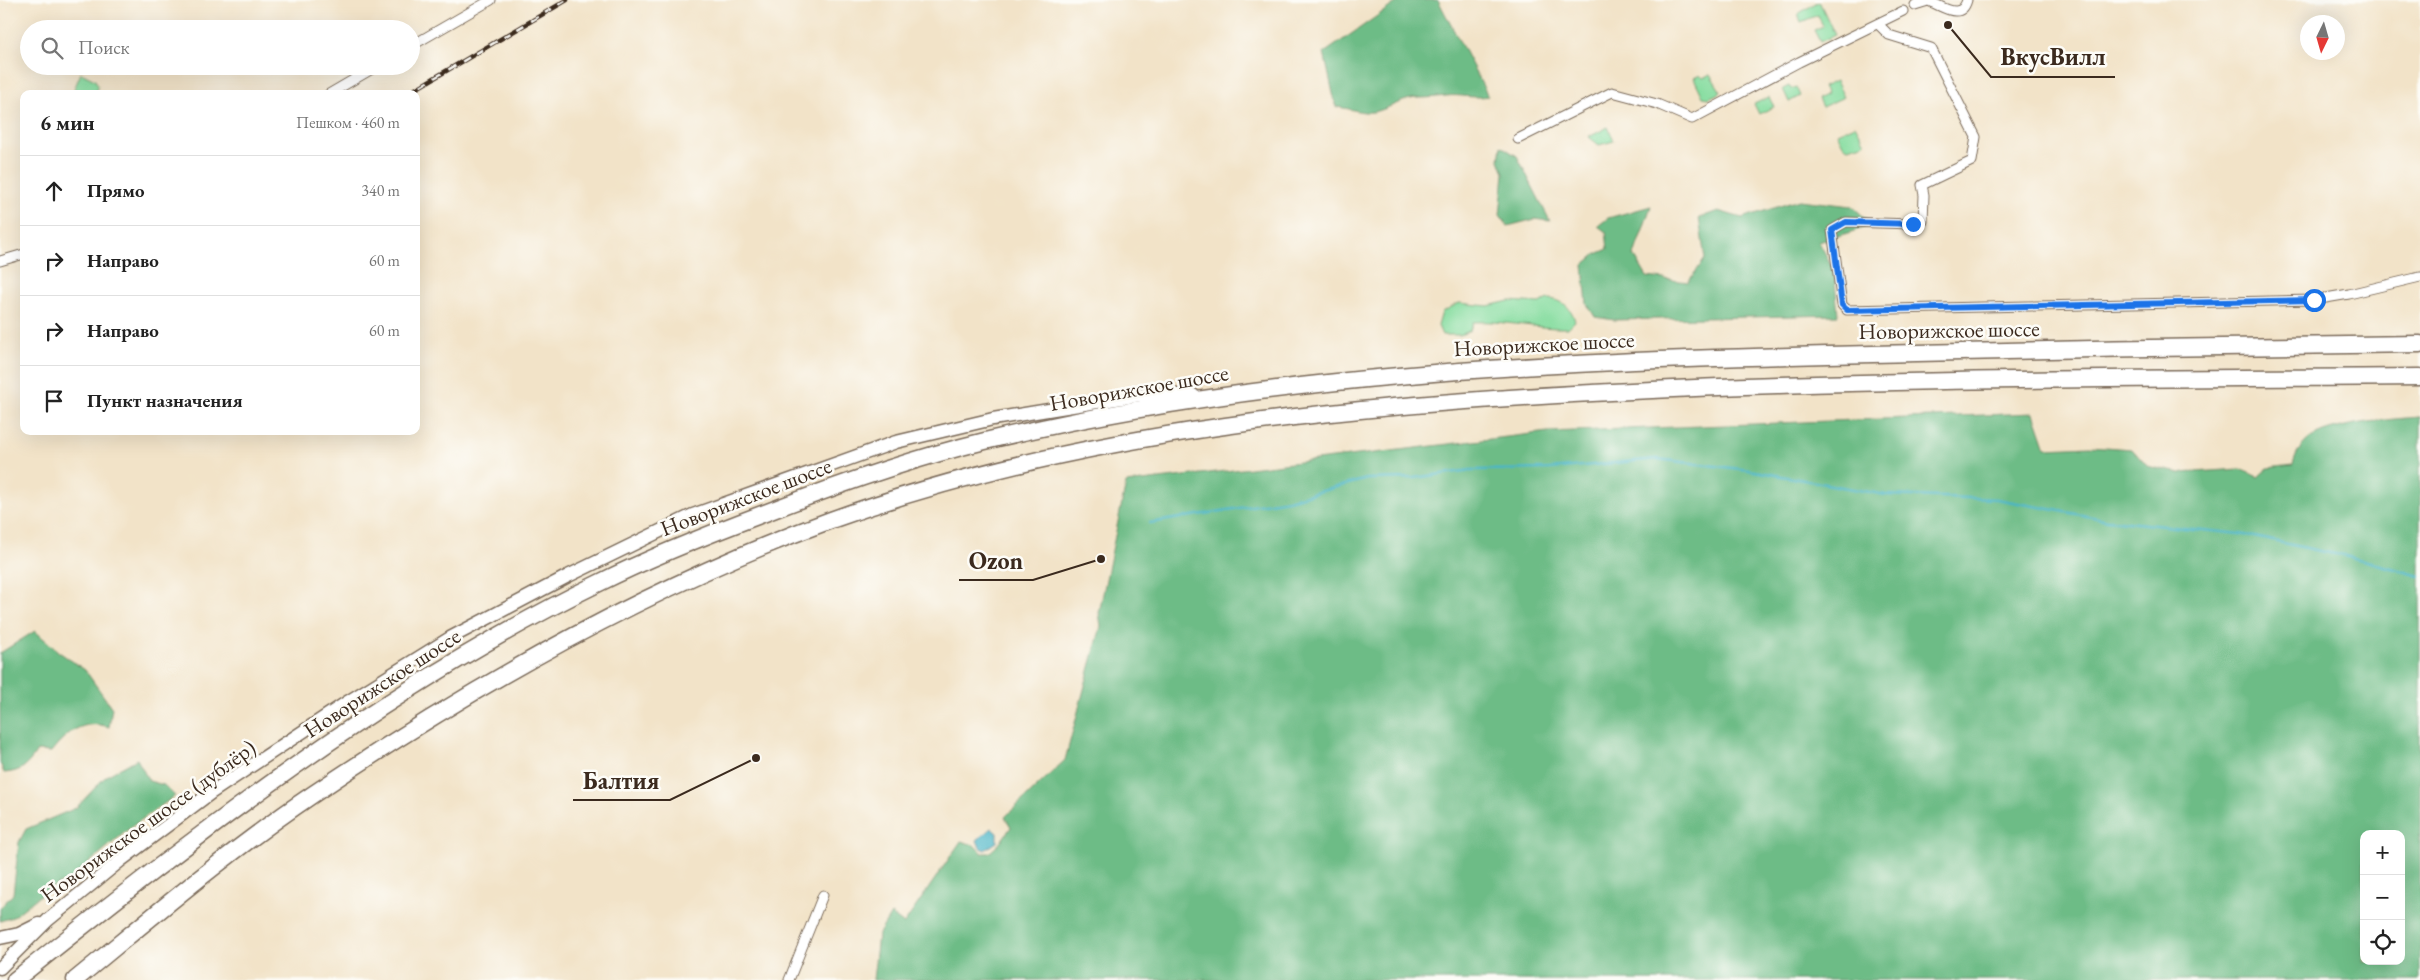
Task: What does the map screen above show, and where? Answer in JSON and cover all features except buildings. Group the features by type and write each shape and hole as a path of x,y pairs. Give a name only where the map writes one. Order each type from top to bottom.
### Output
{"highway":[{"name":"Новорижское шоссе","path":"16,980 213,826 375,711 448,666 595,585 655,557 745,521 894,466 981,442 1088,418 1218,397 1400,376 1585,363 2064,349 2415,343"},
{"path":"75,980 157,912 307,798 495,680 638,604 699,575 792,535 880,504 1004,469 1096,448 1210,428 1409,404 1726,386 2065,379 2420,377"}],"street":[{"path":"420,41 491,0"},
{"path":"1916,5 1928,1 1947,10 1958,11 1963,9 1967,0"},
{"path":"1518,138 1612,92 1657,104 1692,119 1799,62 1903,11"},
{"path":"1879,24 1889,36 1931,48 1976,137 1972,161 1922,185 1924,195 1923,221 1913,224 1846,222 1832,230 1842,305 1847,310 2314,300 2349,294 2420,277"},
{"path":"336,90 361,75"},
{"path":"0,261 20,255"},
{"name":"Новорижское шоссе (дублёр)","path":"0,968 48,920 212,792 442,643 568,576 693,516 896,442 993,419 1079,403 1140,395 1218,397"},
{"path":"789,980 823,895"},
{"path":"0,938 19,934 48,920"},
{"path":"84,980 100,960"}],"green space":[{"path":"1400,0 1438,0 1488,96 1414,98 1373,112 1336,107 1324,53"},
{"path":"1819,1 1835,35 1820,42 1814,30 1823,26 1818,15 1801,22 1798,14"},
{"path":"1710,74 1721,92 1709,98 1703,97 1694,78 1700,75 1703,78"},
{"path":"80,75 85,75 95,80 98,86 96,90 74,90"},
{"path":"1836,81 1844,97 1822,107 1818,99 1827,94 1823,87"},
{"path":"1789,86 1791,89 1796,87 1800,96 1789,102 1783,89"},
{"path":"1769,97 1774,107 1759,114 1754,104"},
{"path":"1855,125 1865,143 1848,148 1843,145 1837,133"},
{"path":"1608,127 1614,141 1599,145 1589,137"},
{"path":"1501,146 1517,156 1550,221 1535,219 1508,226 1500,215 1504,173 1499,160"},
{"path":"1799,200 1852,206 1873,225 1819,242 1834,270 1838,315 1614,320 1595,317 1587,304 1583,265 1596,254 1608,249 1606,232 1598,226 1608,218 1651,206 1634,255 1647,277 1688,282 1705,259 1699,218 1718,211 1742,218"},
{"path":"1548,299 1558,301 1569,308 1575,321 1568,328 1497,322 1473,322 1470,331 1460,335 1442,335 1438,326 1442,312 1459,303 1488,306 1509,301 1539,303"},
{"path":"2034,413 2046,448 2090,446 2132,449 2147,466 2179,473 2240,469 2258,477 2268,468 2293,465 2298,452 2304,444 2316,435 2326,431 2366,422 2420,417 2420,980 873,980 878,935 891,914 904,924 961,841 974,845 982,853 989,853 999,844 1011,827 1005,817 1065,760 1101,626 1099,613 1126,483 1548,432"},
{"path":"35,631 59,652 85,670 112,708 109,727 91,725 76,729 51,752 37,751 24,767 4,773 0,763 0,653"},
{"path":"137,759 149,781 164,785 175,796 131,827 70,879 48,889 13,917 0,921 0,908 13,894 19,842 26,829 76,808 106,776"}],"water":[{"path":"991,828 997,833 997,842 985,850 980,848 977,840"}],"waterway":[{"path":"1150,523 1288,500 1367,479 1414,478 1471,470 1550,469 1657,459 1749,470 1886,495 1997,499 2108,520 2240,534 2363,560 2420,576"}],"railway":[{"path":"414,90 567,0"}],"place":[{"name":"ВкусВилл","path":"1948,25"},
{"name":"Ozon","path":"1101,559"},
{"name":"Балтия","path":"756,758"}],"route":[{"path":"1913,224 1846,222 1832,230 1842,305 1847,310 2314,300"}]}
